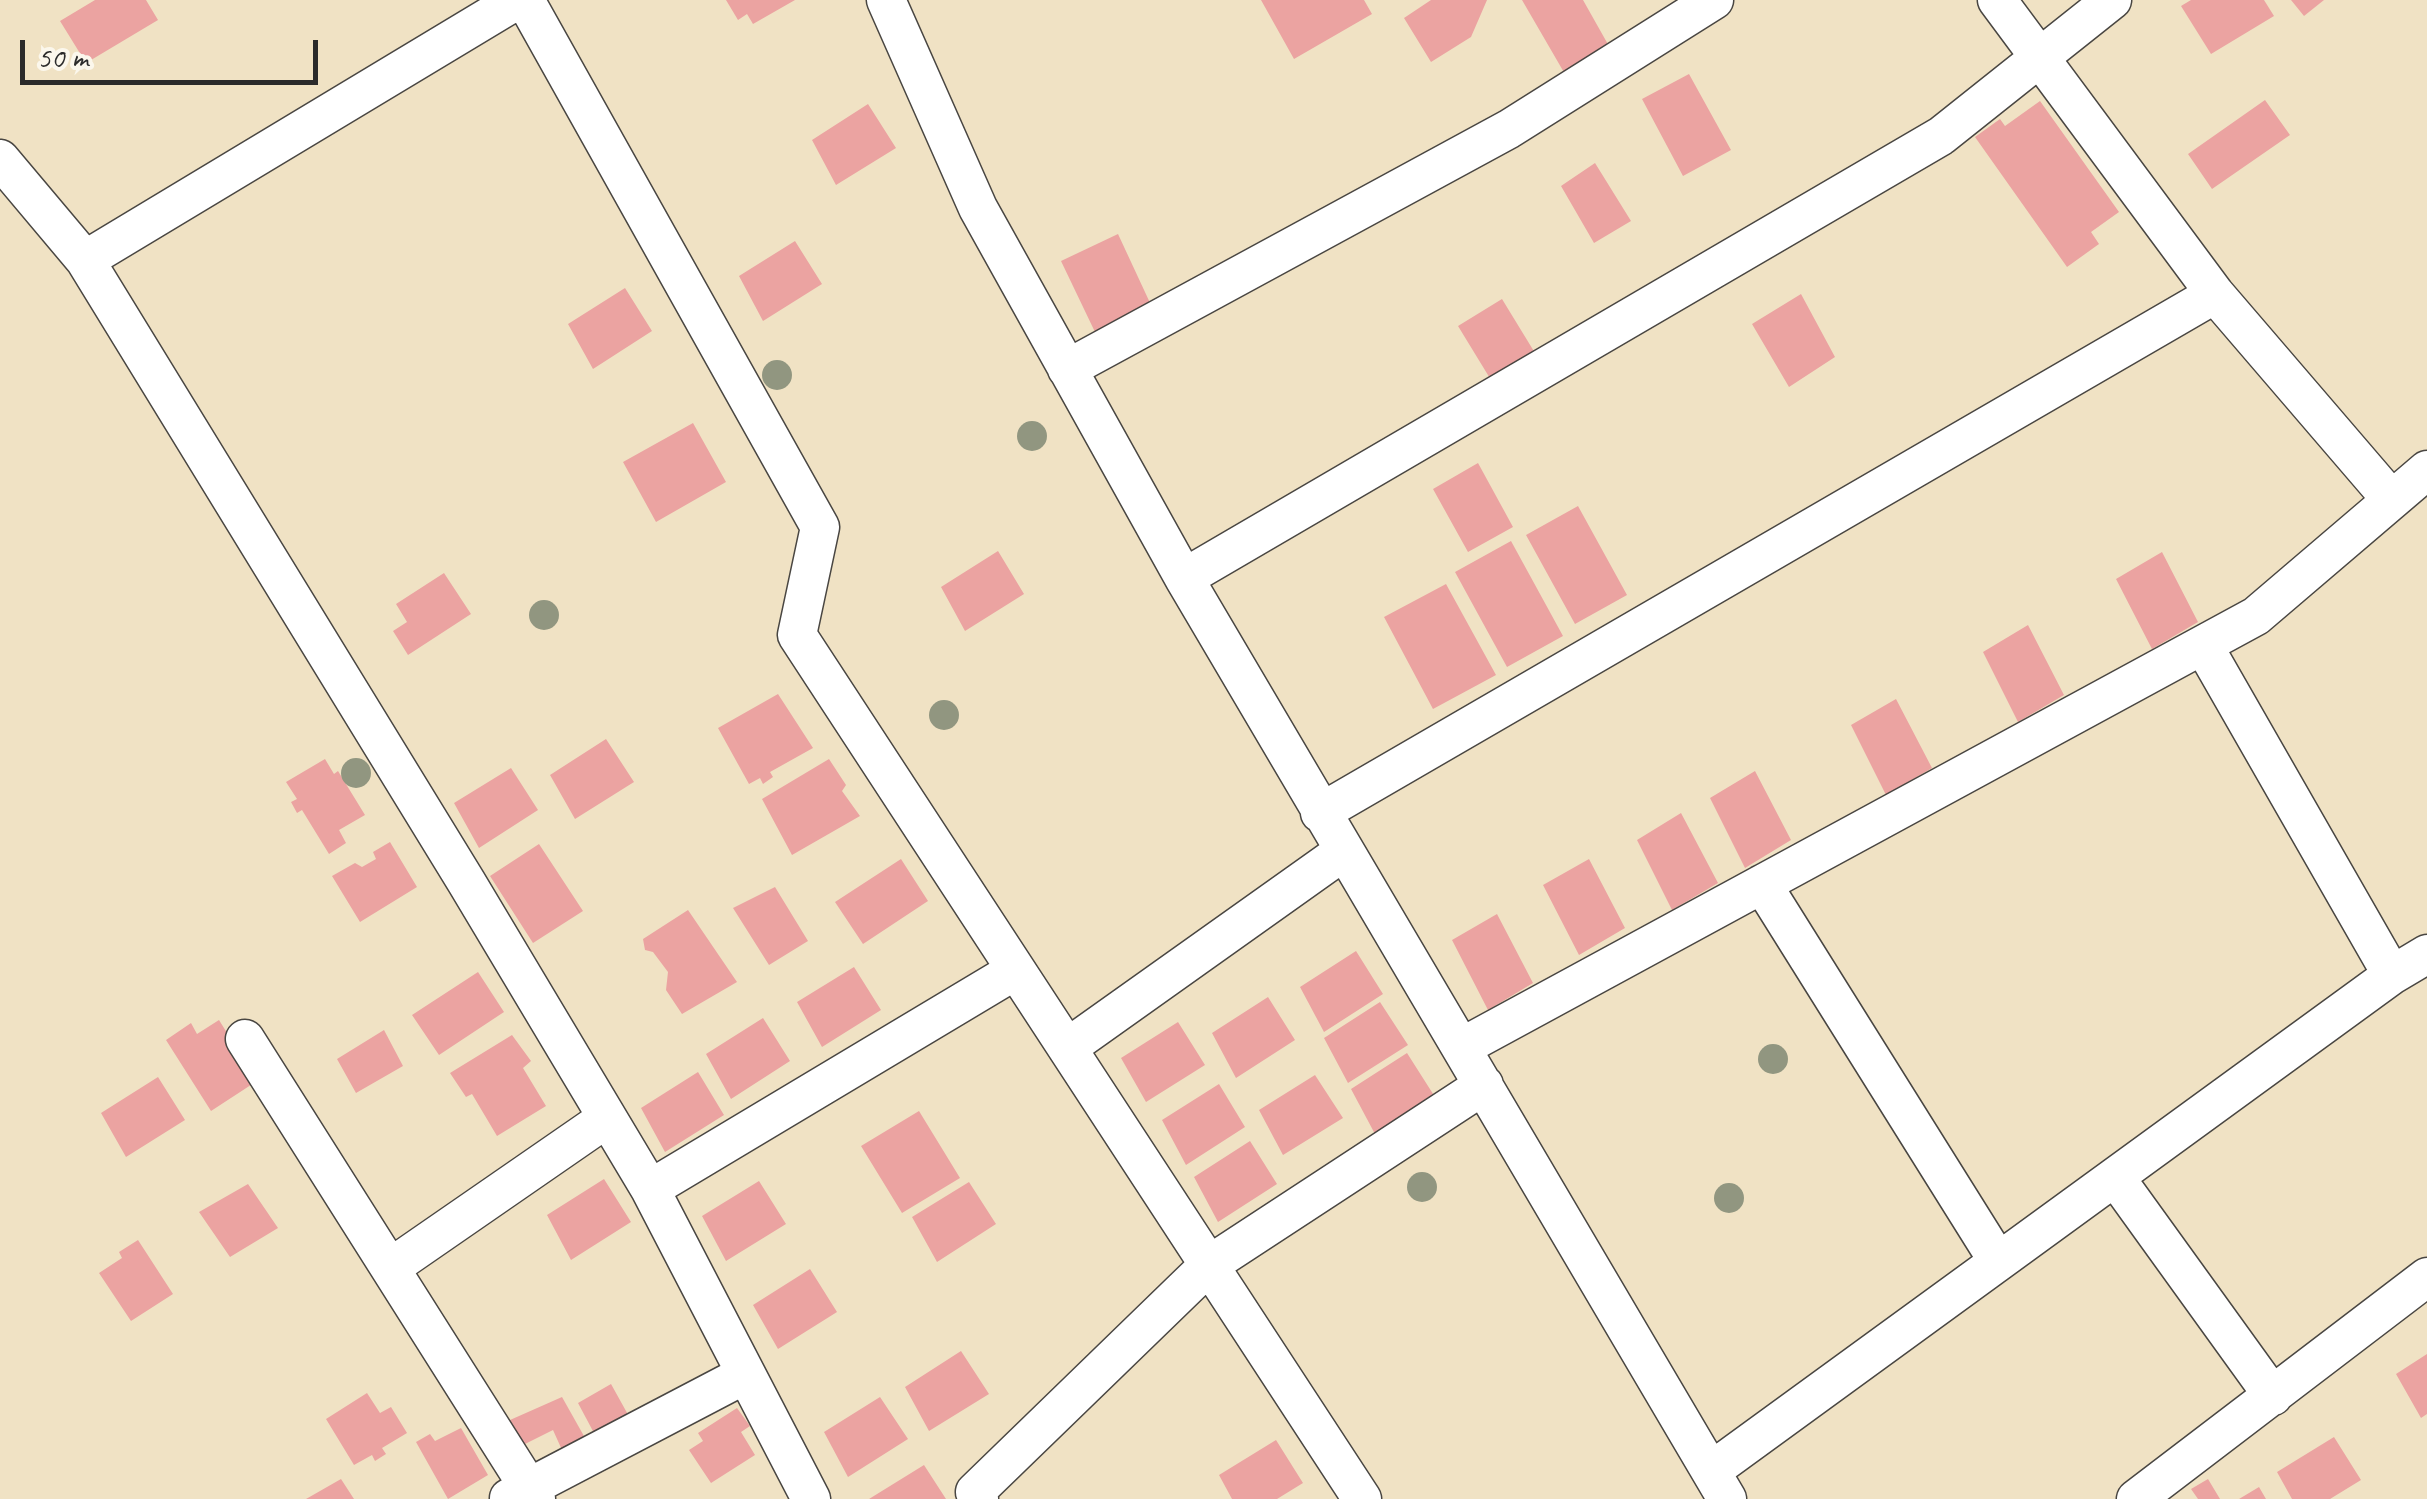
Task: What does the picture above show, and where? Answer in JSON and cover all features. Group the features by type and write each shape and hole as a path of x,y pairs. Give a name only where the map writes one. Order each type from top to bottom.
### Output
{"street":[{"path":"85,260 517,0"},
{"path":"525,0 820,527 797,635 1362,1499"},
{"path":"886,0 978,208 1184,578 1719,1485 1998,1261 2392,975 2427,954"},
{"path":"1068,369 1509,128 1714,0"},
{"path":"1998,0 2215,294 2392,499"},
{"path":"1184,578 1942,136 2112,0"},
{"path":"0,159 85,260 650,1188 811,1499"},
{"path":"1320,813 2215,294"},
{"path":"1462,1048 2256,616 2427,470"},
{"path":"2203,644 2392,975"},
{"path":"1067,1048 1344,851"},
{"path":"1762,884 1998,1261"},
{"path":"650,1188 1016,970"},
{"path":"245,1040 390,1268 524,1495 746,1374"},
{"path":"979,1499 975,1492 1209,1265 1484,1084"},
{"path":"390,1268 607,1118"},
{"path":"2114,1176 2272,1396"},
{"path":"2136,1499 2427,1277"}],"building":[{"path":"95,0 146,0 158,20 86,63 60,21"},
{"path":"726,0 795,0 753,24 747,14 738,20"},
{"path":"1261,0 1364,0 1372,14 1294,59"},
{"path":"1431,0 1487,0 1471,37 1431,62 1404,18"},
{"path":"1522,0 1583,0 1614,55 1569,81"},
{"path":"2191,0 2264,0 2274,16 2211,54 2181,6"},
{"path":"2291,0 2324,0 2304,16"},
{"path":"1689,74 1731,150 1683,176 1642,99"},
{"path":"2265,100 2290,135 2212,189 2188,154"},
{"path":"2040,101 2119,212 2091,232 2099,244 2067,267 1975,137 2000,119 2005,126"},
{"path":"868,104 896,148 836,185 812,140"},
{"path":"1595,163 1631,221 1594,243 1561,186"},
{"path":"1118,234 1151,305 1095,332 1061,261"},
{"path":"795,241 822,284 763,321 739,276"},
{"path":"625,288 652,331 593,369 568,324"},
{"path":"1801,294 1835,357 1789,387 1752,324"},
{"path":"1502,299 1535,353 1491,380 1458,326"},
{"path":"693,423 726,482 656,522 623,462"},
{"path":"1478,463 1513,527 1468,552 1433,489"},
{"path":"1578,506 1627,595 1575,624 1526,535"},
{"path":"1511,541 1563,636 1507,667 1455,572"},
{"path":"998,551 1024,594 965,631 941,587"},
{"path":"2162,552 2198,622 2152,649 2116,579"},
{"path":"444,573 471,614 408,655 393,631 407,622 396,604"},
{"path":"1446,584 1496,675 1433,709 1384,617"},
{"path":"2028,625 2064,695 2018,722 1983,652"},
{"path":"778,694 813,748 770,772 773,777 763,784 760,778 749,784 718,728"},
{"path":"1896,699 1932,768 1886,795 1851,725"},
{"path":"606,739 634,782 575,819 550,775"},
{"path":"325,759 334,774 338,771 365,815 339,830 346,843 329,854 302,810 297,813 291,802 297,799 286,782"},
{"path":"829,759 846,785 842,791 860,816 792,855 762,799"},
{"path":"511,768 538,810 479,848 454,803"},
{"path":"1755,771 1791,840 1745,868 1710,798"},
{"path":"1681,813 1718,883 1672,910 1637,840"},
{"path":"390,842 417,887 360,922 332,876 355,863 362,867 376,859 373,852"},
{"path":"539,844 583,911 533,943 490,876"},
{"path":"901,859 928,901 863,944 835,902"},
{"path":"1589,859 1625,928 1579,955 1543,885"},
{"path":"775,887 808,941 769,965 733,908"},
{"path":"688,910 737,982 682,1014 666,990 668,972 653,952 645,950 643,939"},
{"path":"1497,914 1533,983 1488,1010 1452,940"},
{"path":"1356,951 1383,994 1324,1032 1300,987"},
{"path":"854,967 881,1010 822,1047 797,1002"},
{"path":"478,972 504,1012 439,1055 412,1015"},
{"path":"1268,997 1295,1040 1236,1078 1212,1033"},
{"path":"1380,1002 1408,1045 1348,1083 1324,1038"},
{"path":"763,1018 790,1061 731,1099 706,1054"},
{"path":"219,1020 257,1081 211,1111 166,1040 191,1023 197,1034"},
{"path":"1178,1022 1205,1065 1146,1102 1121,1058"},
{"path":"384,1030 403,1066 356,1093 337,1059"},
{"path":"512,1035 531,1061 523,1068 546,1106 497,1136 472,1094 466,1097 450,1073"},
{"path":"1407,1053 1435,1097 1375,1134 1351,1089"},
{"path":"698,1072 724,1115 665,1152 641,1108"},
{"path":"1315,1075 1343,1118 1283,1155 1259,1110"},
{"path":"158,1077 185,1120 126,1157 101,1113"},
{"path":"1219,1084 1245,1127 1186,1165 1162,1120"},
{"path":"919,1111 960,1178 902,1213 861,1146"},
{"path":"1250,1141 1277,1184 1218,1222 1194,1177"},
{"path":"604,1179 631,1222 571,1260 547,1215"},
{"path":"759,1181 786,1224 726,1261 702,1216"},
{"path":"969,1182 996,1224 937,1262 912,1217"},
{"path":"248,1184 278,1228 230,1257 199,1212"},
{"path":"138,1240 173,1294 131,1321 99,1273 122,1258 119,1252"},
{"path":"810,1269 837,1312 778,1349 753,1305"},
{"path":"961,1351 989,1394 929,1431 905,1387"},
{"path":"2427,1354 2427,1414 2421,1418 2396,1374"},
{"path":"611,1384 631,1420 608,1433 601,1429 594,1433 578,1403"},
{"path":"367,1393 380,1413 391,1407 407,1433 382,1448 386,1454 375,1461 372,1455 354,1465 326,1419"},
{"path":"562,1397 589,1445 562,1450 553,1430 523,1445 510,1420"},
{"path":"880,1397 908,1439 848,1477 824,1432"},
{"path":"737,1408 750,1426 741,1432 755,1455 711,1483 689,1450 703,1441 698,1433"},
{"path":"461,1428 488,1475 448,1499 416,1442 430,1434 435,1441"},
{"path":"2334,1437 2361,1480 2330,1499 2292,1499 2277,1472"},
{"path":"1276,1440 1303,1483 1277,1499 1232,1499 1219,1475"},
{"path":"924,1465 946,1499 869,1499"},
{"path":"341,1479 354,1499 306,1499"},
{"path":"2208,1479 2220,1499 2198,1499 2191,1489"},
{"path":"2259,1487 2266,1499 2239,1499"}]}
